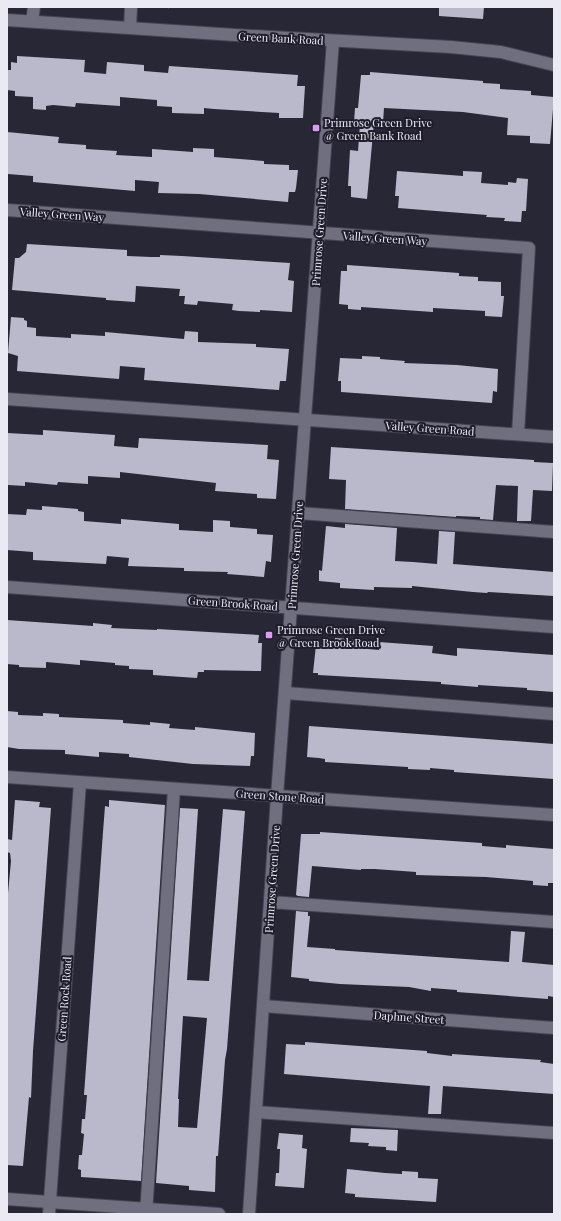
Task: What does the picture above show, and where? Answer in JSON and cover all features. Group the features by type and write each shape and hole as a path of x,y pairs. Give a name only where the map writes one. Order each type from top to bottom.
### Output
{"street":[{"path":"32,21 34,7"},
{"path":"130,28 131,7"},
{"name":"Green Bank Road","path":"7,20 332,41 451,47 501,52 554,65"},
{"name":"Primrose Green Drive","path":"249,1214 277,796 286,693 332,41"},
{"name":"Valley Green Way","path":"7,210 529,248 518,434"},
{"path":"7,399 305,419"},
{"name":"Valley Green Road","path":"305,419 554,437"},
{"path":"298,513 554,532"},
{"name":"Green Brook Road","path":"7,587 554,627"},
{"path":"286,693 554,714"},
{"name":"Green Stone Road","path":"7,777 554,815"},
{"name":"Green Rock Road","path":"49,1214 80,783"},
{"path":"147,1212 174,789"},
{"path":"270,902 554,922"},
{"name":"Daphne Street","path":"263,1006 554,1028"},
{"path":"256,1112 554,1134"},
{"path":"7,1199 50,1201 147,1212 219,1214"}],"building":[{"path":"439,7 484,7 483,19 439,16"},
{"path":"17,56 85,60 84,72 106,74 107,62 144,65 144,71 168,73 169,66 298,75 297,86 305,86 303,118 279,118 279,113 204,108 204,114 172,113 172,107 157,106 157,100 120,97 120,106 76,103 75,107 53,105 46,106 46,110 33,109 33,97 15,96 15,91 7,90 7,70 11,70 11,62 17,63"},
{"path":"370,72 483,81 483,83 500,84 500,89 531,91 531,95 554,97 550,144 530,143 530,136 507,135 508,118 463,112 384,108 383,123 374,122 367,199 351,197 351,186 348,186 350,150 358,151 360,124 354,123 355,108 358,108 361,75 370,75"},
{"path":"7,132 59,137 58,143 86,145 86,149 117,151 116,155 152,157 152,149 193,152 193,148 214,149 214,157 264,161 264,164 289,165 289,170 298,170 296,188 295,192 289,192 288,202 199,194 158,193 159,182 135,180 135,191 33,182 33,176 8,174"},
{"path":"397,171 463,176 463,171 482,172 481,183 508,185 508,182 516,183 517,178 528,179 526,211 522,211 521,222 504,221 505,218 486,217 487,215 398,208 399,196 395,196"},
{"path":"27,244 127,250 127,256 160,257 160,255 290,263 288,280 294,281 292,312 260,310 260,312 239,311 232,310 233,304 198,301 197,305 184,304 185,296 179,296 180,289 136,286 135,302 12,290 15,258 19,258 26,252"},
{"path":"347,265 459,273 459,276 478,277 478,281 501,282 501,296 504,296 502,317 485,316 485,311 433,308 433,312 361,307 361,310 348,309 348,305 339,304 341,271 347,271"},
{"path":"11,317 24,318 24,320 27,321 27,327 36,328 36,336 71,338 71,334 105,336 105,332 184,339 185,331 198,332 198,342 256,344 256,347 289,349 286,381 280,381 279,390 144,380 145,368 120,366 119,379 17,371 18,356 8,353"},
{"path":"362,356 405,361 404,363 457,365 498,369 497,392 493,391 492,403 341,392 341,381 338,381 340,358 362,359"},
{"path":"43,430 115,435 114,446 138,448 139,438 268,445 267,459 279,460 276,499 257,498 257,494 215,491 216,483 120,472 120,478 88,476 88,484 58,482 57,485 25,482 25,486 8,485 7,433 43,435"},
{"path":"331,447 534,460 534,462 553,463 552,491 533,490 531,521 517,521 518,486 496,485 493,520 480,519 480,517 456,517 345,509 346,480 329,479"},
{"path":"42,506 78,509 78,511 84,512 84,521 121,524 121,519 179,524 179,530 213,532 213,520 230,521 230,527 257,529 257,534 273,535 271,562 266,561 264,577 227,574 228,572 184,571 184,568 128,566 129,558 107,556 106,564 33,560 33,552 7,550 7,514 26,515 27,509 42,510"},
{"path":"345,524 397,528 395,561 437,564 439,531 455,532 453,564 554,572 554,596 487,593 412,586 412,588 374,587 374,590 340,588 340,583 319,581 319,570 322,571 326,526 345,528"},
{"path":"7,620 93,626 93,623 112,625 111,628 259,635 258,643 262,643 261,671 204,670 204,672 198,672 197,678 153,675 153,670 129,669 129,666 115,665 115,663 80,660 80,665 46,662 46,668 19,667 19,665 7,664"},
{"path":"335,638 358,640 357,648 379,650 379,642 433,646 432,653 457,656 457,648 554,655 554,692 527,690 527,688 478,685 478,687 441,684 441,682 318,675 318,673 313,673 316,645 334,646"},
{"path":"7,711 18,712 18,715 43,716 43,713 59,714 59,717 123,720 123,723 150,725 150,722 170,724 169,728 195,730 195,727 255,733 254,756 251,756 250,766 193,764 129,757 129,754 99,752 99,757 65,754 65,750 19,749 7,747"},
{"path":"309,726 554,744 554,779 454,772 454,770 430,768 430,770 408,769 408,767 325,762 325,759 307,757"},
{"path":"15,800 40,802 39,807 51,808 33,1051 31,1098 29,1097 23,1166 7,1165 7,904 11,861 10,853 7,852 7,839 12,840"},
{"path":"109,800 165,805 141,1181 81,1177 81,1170 78,1169 79,1155 82,1155 84,1134 81,1133 82,1119 85,1119 87,1095 84,1095 105,806 109,807"},
{"path":"180,808 198,809 187,980 209,981 223,809 245,811 227,1049 218,1156 216,1156 215,1192 189,1190 189,1186 156,1183","holes":["183,1016 207,1018 197,1128 178,1127 178,1099"]},
{"path":"320,832 482,843 482,846 506,848 506,845 554,849 554,883 548,883 548,886 533,885 533,881 486,877 416,875 416,872 312,866 309,897 298,896 296,895 301,834 320,834"},
{"path":"296,911 308,912 308,916 310,916 307,947 335,950 509,962 511,931 525,932 522,962 554,965 554,997 548,996 548,999 457,992 457,990 431,988 431,991 409,987 309,981 309,979 291,977"},
{"path":"305,1042 427,1051 427,1053 452,1056 452,1054 541,1060 540,1062 554,1064 554,1094 443,1086 441,1114 428,1114 430,1086 284,1074 286,1044 305,1045"},
{"path":"351,1128 398,1130 397,1151 386,1150 386,1147 368,1146 369,1143 350,1142"},
{"path":"279,1133 303,1135 302,1148 307,1149 304,1188 275,1186 276,1173 279,1173 280,1149 277,1149"},
{"path":"347,1169 402,1174 402,1171 418,1172 418,1178 438,1179 436,1202 355,1197 355,1194 345,1193"}],"place":[{"name":"Primrose Green Drive @ Green Bank Road","path":"316,128"},
{"name":"Primrose Green Drive @ Green Brook Road","path":"269,635"}]}
